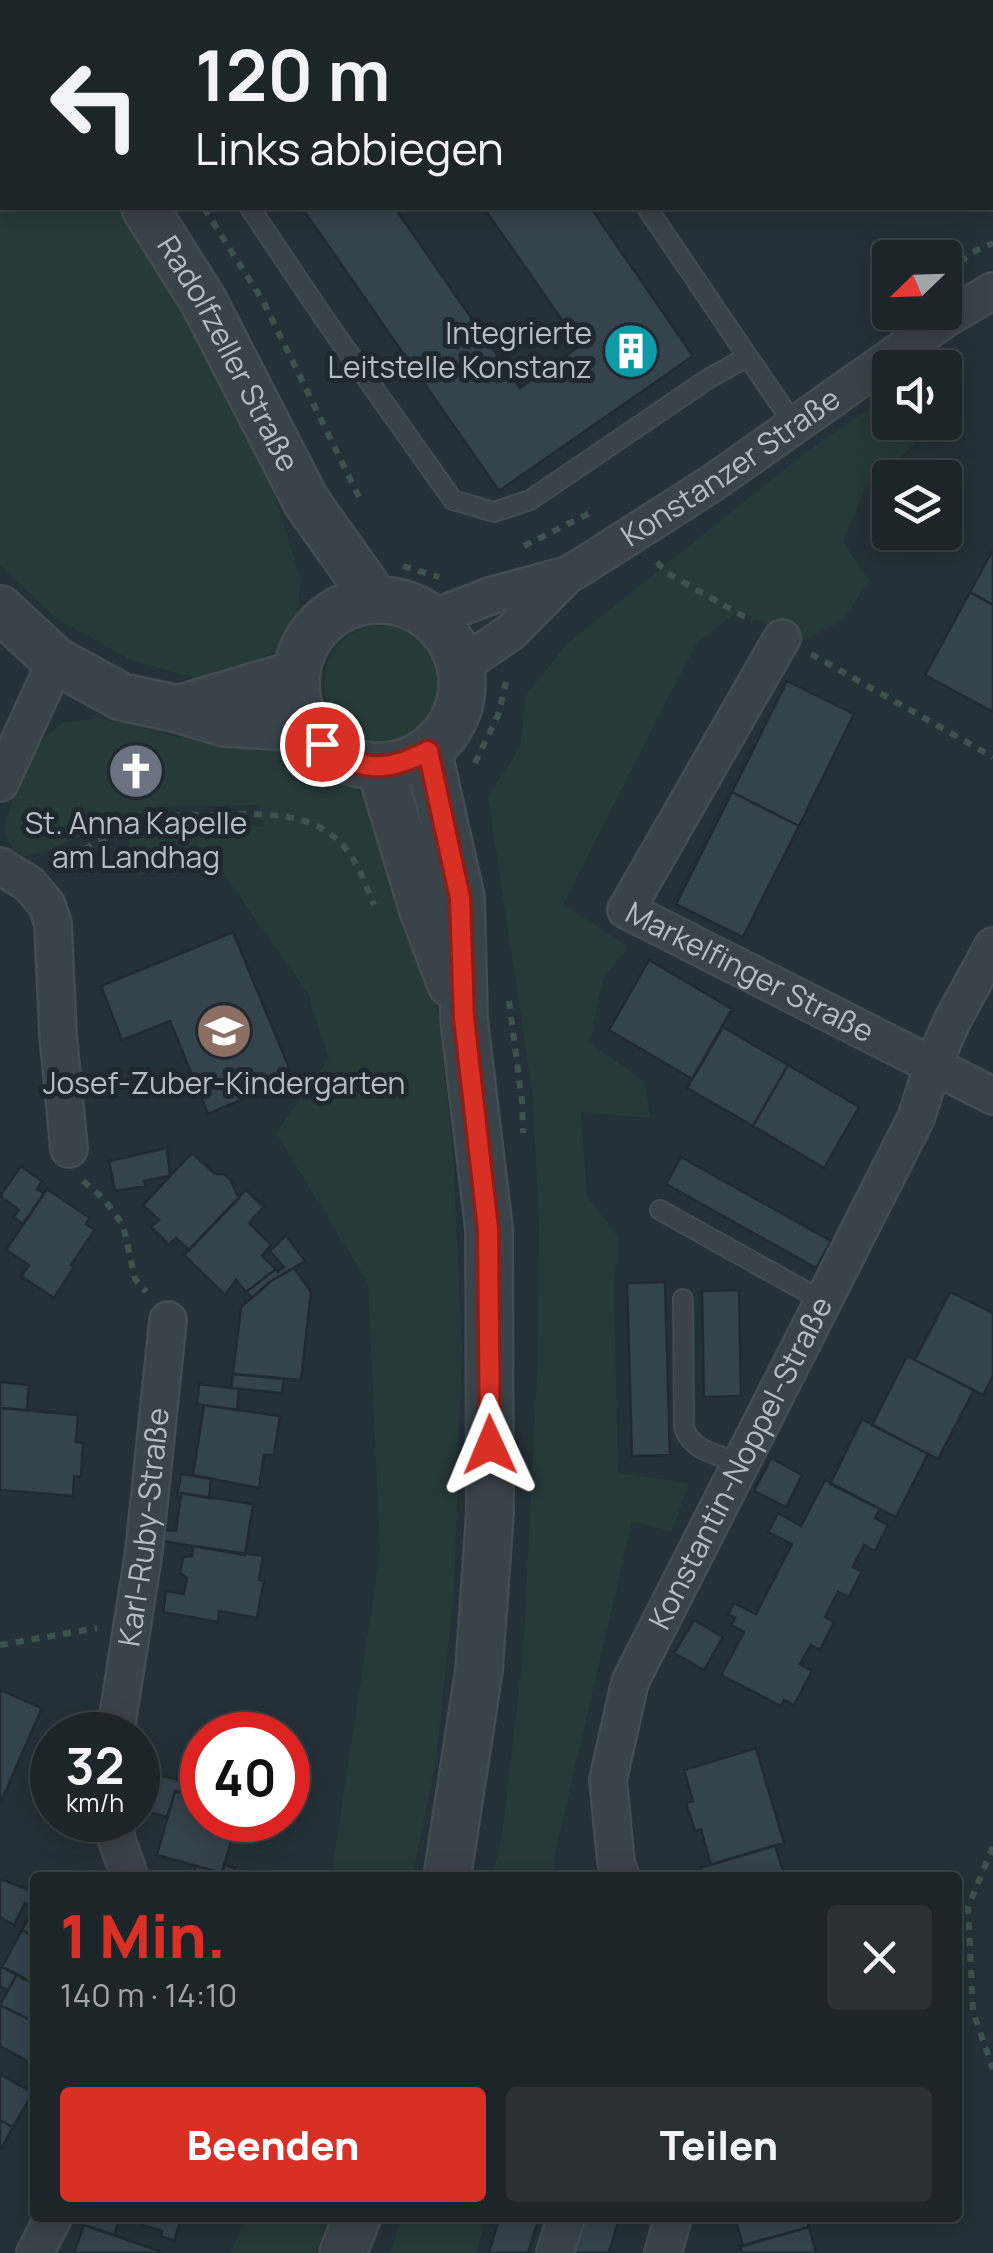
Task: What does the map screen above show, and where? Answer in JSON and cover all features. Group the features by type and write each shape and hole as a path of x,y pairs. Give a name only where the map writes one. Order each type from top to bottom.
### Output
{"street":[{"name":"Radolfzeller Straße","path":"155,214 306,501"},
{"name":"Konstanzer Straße","path":"430,618 566,575 633,536 993,291"},
{"path":"306,501 376,600"},
{"path":"306,501 328,617"},
{"name":"Konstanzer Straße","path":"460,667 512,631 566,575"},
{"path":"376,600 414,608 444,632 460,667 462,690 456,714 428,751 405,763 380,767 339,757 322,744 308,728 297,702 296,674 301,652 328,617 343,608 376,600"},
{"path":"0,609 56,661 122,698 225,723 308,728"},
{"name":"Markelfinger Straße","path":"782,638 626,910 993,1096"},
{"path":"0,782 56,661"},
{"path":"178,709 296,674"},
{"path":"428,751 460,898 464,1018 488,1229 490,1513 479,1670 449,1872"},
{"path":"380,767 424,910 464,1018"},
{"path":"15,875 47,905 54,924 58,1034 69,1148"},
{"name":"Konstantin-Noppel-Straße","path":"619,1872 608,1780 630,1682 916,1118 952,1021 993,946"},
{"name":"Karl-Ruby-Straße","path":"118,1712 144,1550 168,1320"},
{"path":"118,1842 128,1872"},
{"path":"35,2253 51,2222"},
{"path":"343,2253 355,2222"},
{"path":"555,2253 565,2222"},
{"path":"664,2253 673,2222"}],"lane":[{"path":"251,210 453,500 494,512 530,500 708,379 747,357"},
{"path":"648,210 795,426"},
{"path":"660,1210 824,1301"},
{"path":"683,1299 684,1428 688,1439 698,1448 741,1463"}],"path":[{"path":"205,210 263,301 365,509"},
{"path":"962,260 993,243"},
{"path":"524,546 608,504"},
{"path":"393,553 404,567 437,577 479,570 493,595"},
{"path":"474,770 498,715 508,676 527,655 512,631"},
{"path":"15,875 45,868 136,825 165,816 273,814 314,825 346,849 375,907 386,916 424,910"},
{"path":"69,1148 75,1174 103,1198 124,1225 136,1279 168,1320"},
{"path":"0,1645 132,1621"},
{"path":"993,1847 968,1907 973,2012 993,2069"}],"shaded area":[{"path":"0,210 120,210 153,256 209,352 272,488 301,580 297,616 278,649 237,672 193,678 129,659 55,618 0,565"},
{"path":"872,406 872,440 918,440 897,460 872,460 872,483 865,489 843,542 869,581 843,621 803,641 738,611 696,644 563,904 628,947 604,977 589,1042 645,1082 650,1118 581,1112 587,1197 619,1238 614,1284 618,1473 689,1483 672,1531 632,1522 556,1849 555,1872 493,1872 502,1836 523,1654 537,1374 539,1228 533,1098 488,797 520,747 526,694 568,643 805,453"},
{"path":"382,625 404,629 423,642 436,661 440,683 436,705 423,724 404,737 382,741 360,737 341,724 328,705 324,683 328,661 341,642 360,629"},
{"path":"99,718 209,744 273,749 300,756 354,786 372,808 390,844 438,1015 453,1150 462,1350 454,1591 436,1761 413,1872 332,1872 380,1553 368,1283 276,1133 329,1059 308,994 214,860 136,875 128,835 196,823 264,827 259,805 158,807 44,852 24,856 14,850 5,835 6,818 34,748 62,723"},
{"path":"243,2222 327,2222 316,2253 231,2253"},
{"path":"401,2222 485,2222 476,2253 390,2253"}],"building":[{"name":"Integrierte Leitstelle Konstanz","path":"303,210 396,210 520,388 580,346 485,210 592,210 693,356 499,491"},
{"path":"993,550 993,605 970,592"},
{"path":"970,592 993,605 993,712 925,675"},
{"path":"787,681 854,714 799,826 732,792"},
{"name":"St. Anna Kapelle am Landhag","path":"145,757 156,779 132,789 121,785 117,775 124,766"},
{"path":"732,792 799,826 743,937 676,904"},
{"name":"Josef-Zuber-Kindergarten","path":"233,932 290,1070 245,1088 248,1097 208,1114 170,1021 122,1040 101,986"},
{"path":"649,960 732,1009 692,1079 609,1030"},
{"path":"723,1027 788,1065 753,1126 687,1088"},
{"path":"788,1065 859,1107 824,1168 753,1126"},
{"path":"167,1148 170,1176 144,1181 146,1186 115,1191 109,1161"},
{"path":"192,1153 215,1174 230,1179 239,1198 189,1250 176,1238 169,1245 151,1227 159,1220 143,1205"},
{"path":"681,1157 831,1241 816,1268 666,1184"},
{"path":"21,1166 42,1181 37,1189 44,1193 23,1224 13,1217 19,1210 0,1196"},
{"path":"47,1189 90,1218 86,1224 95,1230 54,1298 21,1276 29,1265 6,1250"},
{"path":"246,1190 264,1207 249,1223 271,1245 262,1256 276,1269 246,1292 236,1280 225,1295 184,1255"},
{"path":"286,1235 305,1261 271,1281 252,1298 246,1292 284,1267 270,1251"},
{"path":"294,1268 311,1292 301,1380 233,1374 241,1307 271,1281"},
{"path":"665,1282 670,1455 632,1456 627,1283"},
{"path":"739,1290 741,1396 704,1397 702,1291"},
{"path":"950,1292 993,1313 993,1376 983,1395 915,1360"},
{"path":"907,1356 974,1390 938,1459 872,1425"},
{"path":"233,1374 284,1379 282,1393 231,1388"},
{"path":"0,1382 29,1385 27,1410 0,1408"},
{"path":"199,1384 239,1389 237,1410 197,1404"},
{"path":"204,1405 280,1416 274,1455 264,1455 259,1488 193,1475"},
{"path":"0,1408 78,1415 76,1442 83,1443 81,1477 74,1476 73,1496 0,1490"},
{"path":"862,1419 928,1454 896,1517 830,1484"},
{"path":"771,1458 802,1475 786,1507 754,1491"},
{"path":"181,1474 211,1479 209,1498 181,1493 177,1497"},
{"path":"825,1480 880,1509 875,1518 888,1525 875,1551 864,1545 853,1567 862,1571 849,1597 838,1592 825,1617 834,1622 820,1650 811,1645 800,1664 812,1671 794,1705 784,1700 781,1706 721,1675 744,1632 731,1625 735,1618 728,1614 734,1603 756,1614 792,1544 768,1532 778,1513 801,1526"},
{"path":"181,1493 253,1504 245,1555 163,1541 165,1530 176,1531"},
{"path":"193,1546 263,1556 259,1580 264,1581 257,1618 219,1611 218,1622 163,1612 166,1591 184,1594 187,1578 180,1573 183,1557 192,1556"},
{"path":"694,1620 723,1637 704,1670 674,1653"},
{"path":"0,1690 42,1708 40,1712 30,1712 30,1735 0,1804"},
{"path":"756,1748 784,1843 711,1865 701,1829 695,1831 686,1803 693,1801 684,1770"},
{"path":"160,1775 180,1780 167,1817 160,1815"},
{"path":"175,1791 180,1792 180,1842 231,1842 222,1872 157,1855"},
{"path":"775,1845 783,1872 701,1872 700,1868"},
{"path":"224,1865 235,1868 234,1872 222,1872"},
{"path":"196,1866 218,1872 194,1872"},
{"path":"0,1879 30,1890 30,1906 25,1903 14,1925 0,1917"},
{"path":"30,1915 30,1934 22,1930"},
{"path":"22,1930 30,1934 30,1982 2,1967"},
{"path":"0,1966 17,1974 8,1990 0,1986"},
{"path":"17,1974 30,1982 30,2020 0,2005"},
{"path":"0,2005 30,2020 30,2062 0,2046"},
{"path":"0,2074 30,2091 30,2098 13,2127 0,2120"},
{"path":"0,2120 13,2127 0,2151"},
{"path":"85,2222 119,2222 114,2235 84,2225"},
{"path":"134,2222 180,2222 174,2241 161,2236 162,2231"},
{"path":"498,2222 538,2222 528,2253 489,2253"},
{"path":"581,2222 618,2222 609,2253 571,2253"},
{"path":"736,2222 807,2222 809,2227 743,2246"},
{"path":"84,2225 162,2252 162,2253 74,2253"},
{"path":"809,2227 816,2253 742,2253 740,2246"}],"place":[{"name":"Integrierte Leitstelle Konstanz","path":"631,351"},
{"name":"St. Anna Kapelle am Landhag","path":"136,771"},
{"name":"Josef-Zuber-Kindergarten","path":"224,1031"}],"route":[{"path":"322,744 339,757 380,767 405,763 428,751 460,898 464,1018 488,1229 490,1445"}]}
